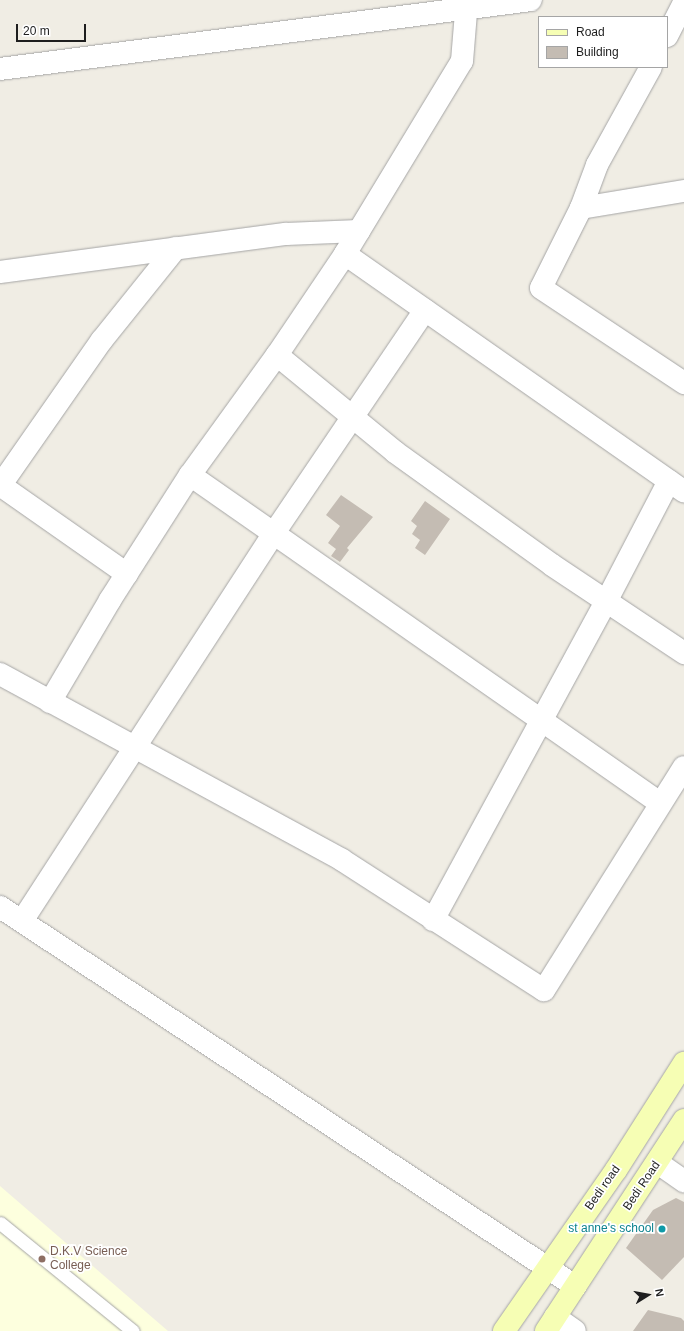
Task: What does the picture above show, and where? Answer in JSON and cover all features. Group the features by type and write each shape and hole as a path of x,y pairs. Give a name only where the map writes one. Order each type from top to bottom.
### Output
{"main road":[{"name":"Bedi road","path":"504,1331 546,1267 616,1170 684,1063"},
{"name":"Bedi Road","path":"550,1324 658,1163 684,1120"}],"street":[{"path":"0,69 468,4 531,0"},
{"path":"668,34 684,3"},
{"path":"50,702 127,574 190,475 277,355 345,254 462,61 468,4"},
{"path":"650,68 597,165 581,208 541,288 684,382"},
{"path":"581,208 684,191"},
{"path":"0,272 286,234 359,231"},
{"path":"127,574 0,486 102,340 176,248"},
{"path":"345,254 676,486 607,600 433,920"},
{"path":"22,921 274,533 425,310"},
{"path":"277,355 352,418 552,565 607,600 684,653"},
{"path":"190,475 660,803"},
{"path":"0,674 342,860 433,920 544,990 684,767"},
{"path":"0,907 575,1286"},
{"path":"658,1163 684,1181"},
{"path":"550,1324 575,1331"}],"lane":[{"path":"0,1223 133,1331"}],"shaded area":[{"name":"D.K.V Science College","path":"0,1186 168,1331 0,1331"}],"building":[{"path":"341,495 373,517 347,548 349,550 340,562 331,556 336,549 328,543 340,526 326,515"},
{"path":"425,501 450,519 425,555 415,548 420,540 412,534 417,526 411,521"},
{"name":"st anne's school","path":"676,1198 684,1202 684,1257 662,1280 626,1248 653,1210"},
{"path":"648,1310 681,1318 684,1321 684,1331 633,1331"}],"place":[{"name":"st anne's school","path":"662,1229"},
{"name":"D.K.V Science College","path":"42,1259"}]}
